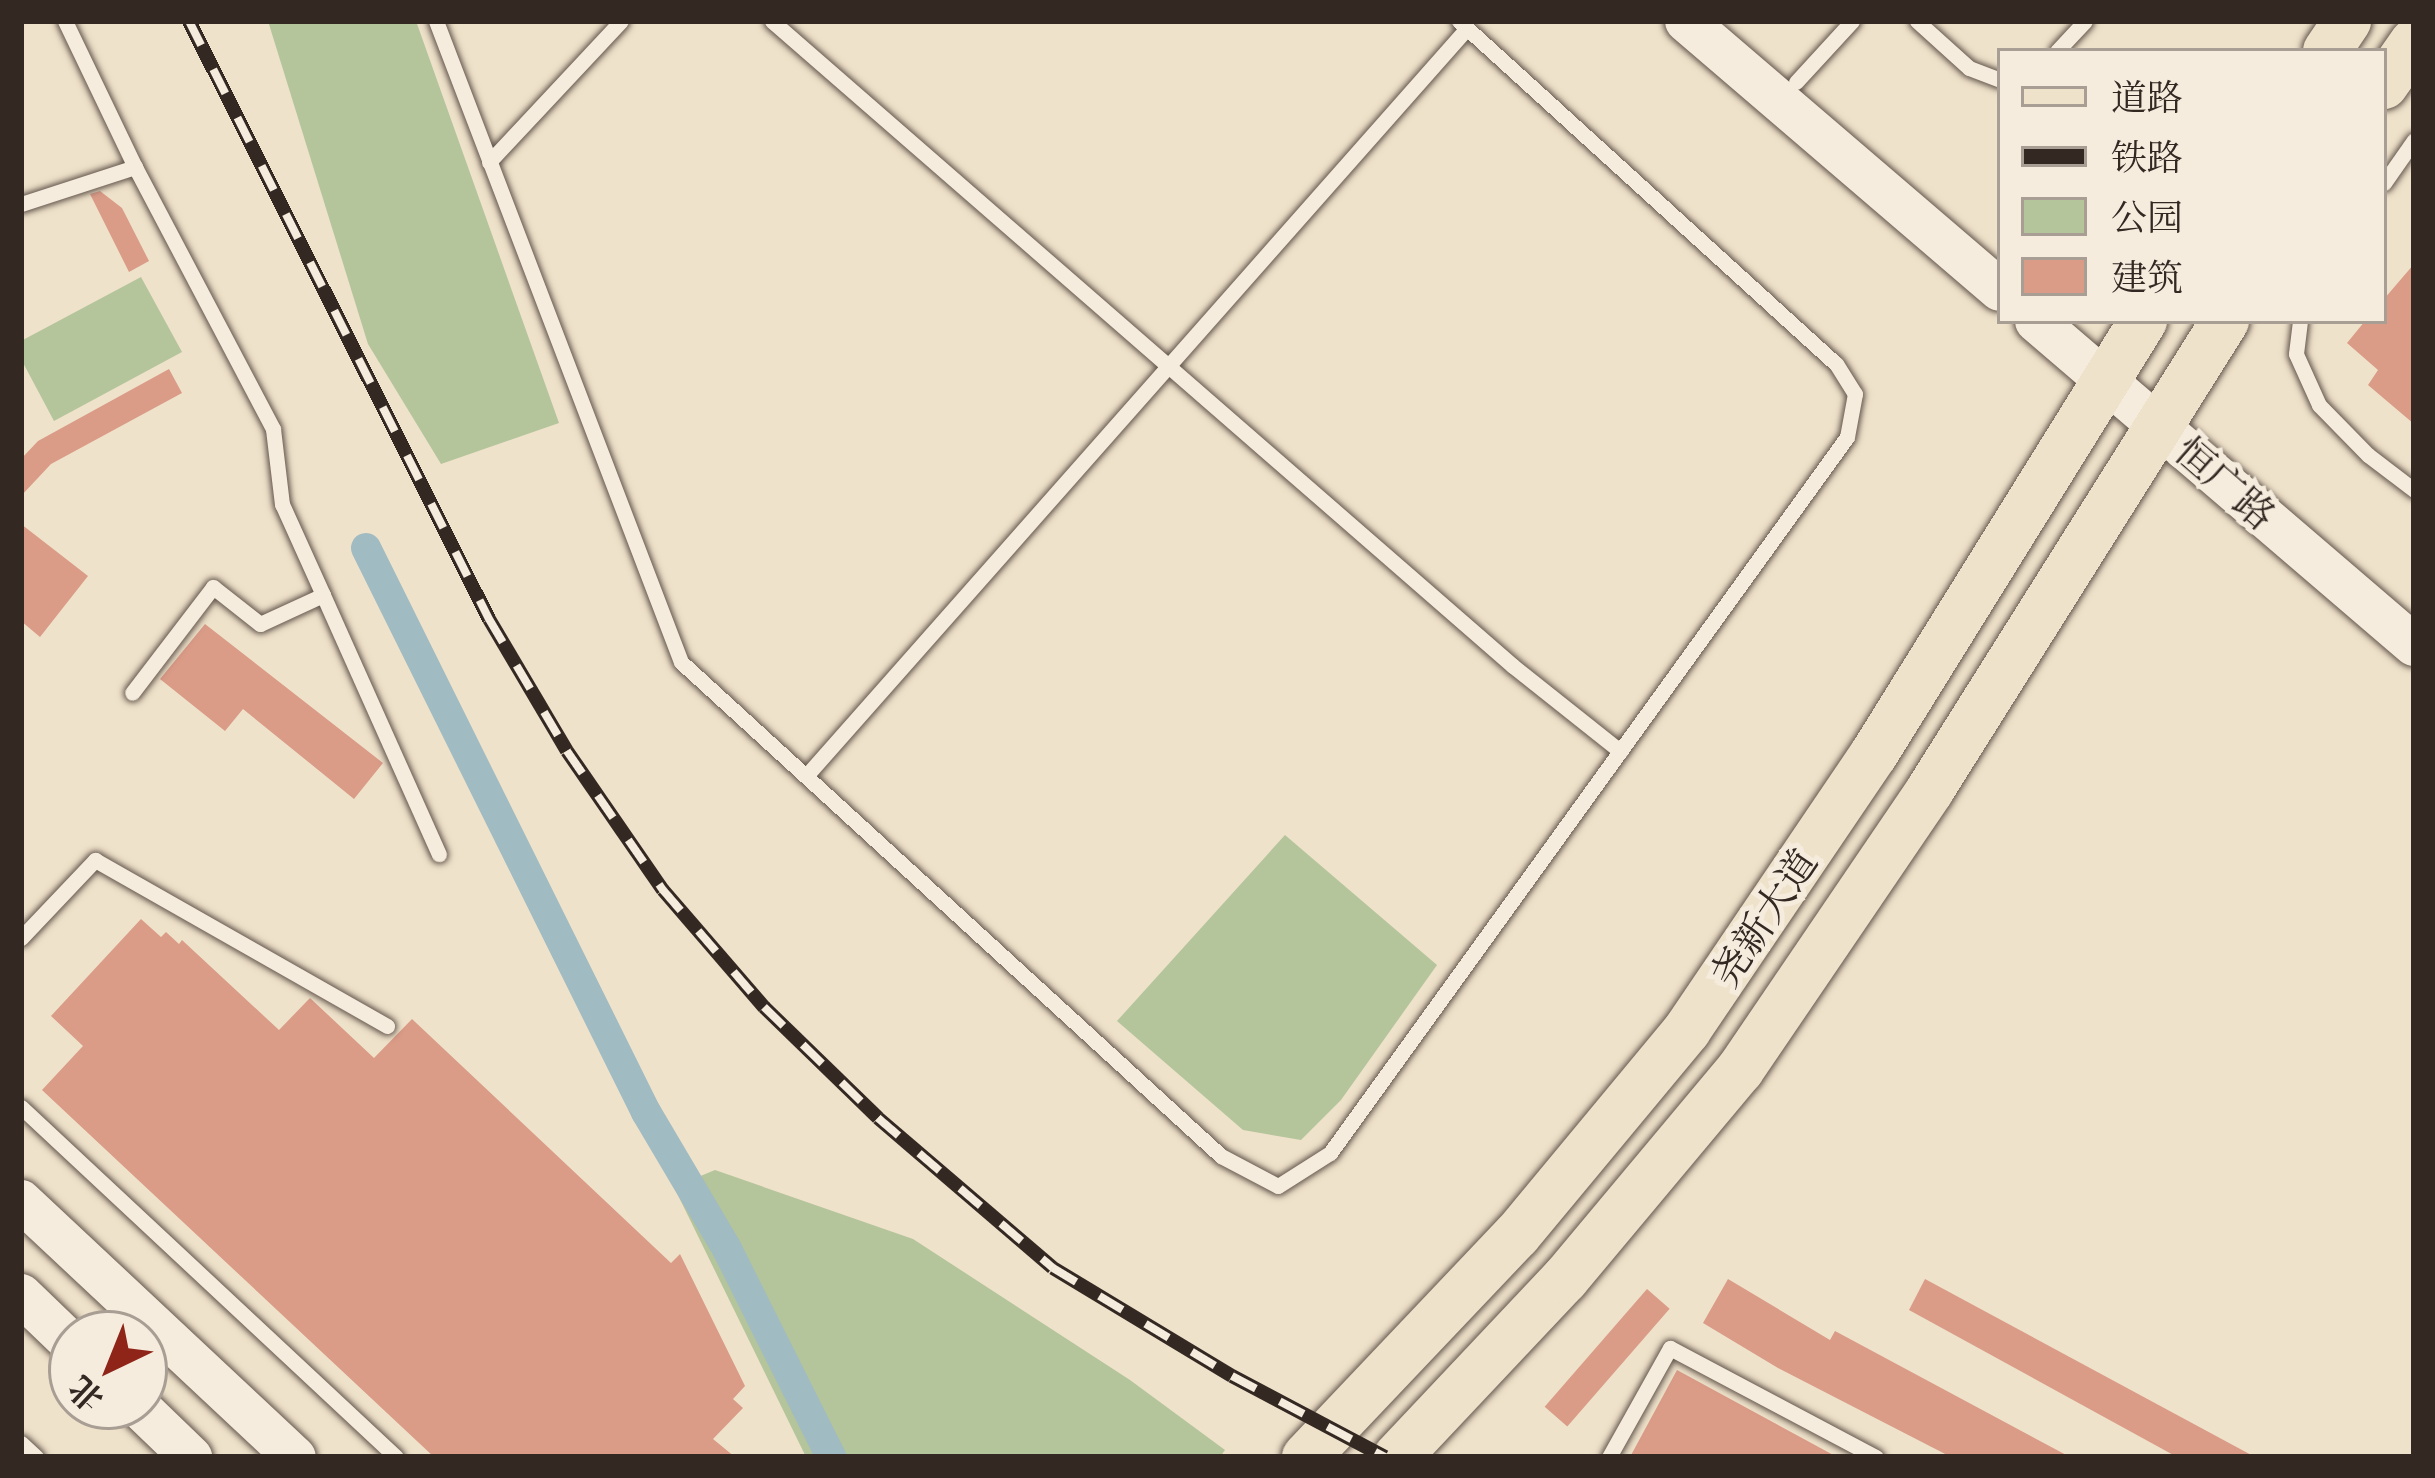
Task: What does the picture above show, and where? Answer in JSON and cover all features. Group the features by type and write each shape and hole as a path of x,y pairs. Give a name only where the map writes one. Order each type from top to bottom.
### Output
{"main road":[{"path":"2329,48 2348,21"},
{"path":"2387,81 2414,42"},
{"name":"尧新大道","path":"1306,1457 1516,1234 1687,1030 1874,754 2141,324"},
{"name":"尧新大道","path":"1397,1457 1565,1279 1740,1070 1930,790 2223,324"}],"street":[{"path":"1686,21 1997,287"},
{"path":"1726,21 1997,257"},
{"name":"恒广路","path":"2040,324 2112,373 2414,613"},
{"name":"恒广路","path":"2071,324 2112,373"},
{"name":"恒广路","path":"2165,417 2414,645"},
{"path":"21,1201 295,1457"},
{"path":"21,1295 48,1321"},
{"path":"163,1430 191,1457"}],"lane":[{"path":"65,21 135,167 273,429 282,504 439,854"},
{"path":"436,21 681,662 1221,1156 1278,1186 1330,1154 1847,437 1855,394 1836,364 1463,24 806,776"},
{"path":"489,162 621,21"},
{"path":"772,21 1513,666 1620,751"},
{"path":"1796,82 1852,21"},
{"path":"1916,21 1969,68 1997,79"},
{"path":"2060,48 2085,21"},
{"path":"2387,179 2413,144"},
{"path":"21,204 135,167"},
{"path":"2300,324 2296,354 2319,405 2368,455 2414,490"},
{"path":"132,693 213,587 260,623 323,595"},
{"path":"21,938 95,860 387,1026"},
{"path":"21,1107 396,1457"},
{"path":"1609,1457 1670,1348 1876,1457"},
{"path":"21,1443 37,1457"}],"green space":[{"path":"268,21 416,21 559,423 441,464 368,344"},
{"path":"141,277 182,352 54,421 21,359 21,341"},
{"path":"1285,835 1437,965 1341,1100 1301,1140 1243,1130 1117,1021"},
{"path":"715,1170 913,1239 1130,1380 1225,1450 1220,1457 806,1457 674,1187"}],"building":[{"path":"100,191 122,208 149,261 129,272 90,194"},
{"path":"2414,264 2414,424 2368,385 2378,370 2347,343 2363,324 2387,324 2387,296"},
{"path":"169,369 182,393 51,464 21,496 21,459 38,441"},
{"path":"21,524 88,576 40,637 21,621"},
{"path":"205,624 383,763 354,799 243,709 225,731 160,679"},
{"path":"141,919 161,937 166,932 179,944 182,940 279,1030 310,998 374,1058 412,1019 671,1263 680,1254 745,1386 733,1399 743,1408 713,1439 735,1457 434,1457 42,1090 83,1046 51,1016"},
{"path":"1728,1279 1830,1340 1835,1331 2070,1457 1951,1457 1778,1368 1703,1323"},
{"path":"1925,1279 2255,1457 2177,1457 1909,1310"},
{"path":"1647,1289 1670,1309 1567,1426 1545,1407"},
{"path":"1677,1370 1837,1457 1630,1457"}],"waterway":[{"path":"366,548 646,1112 727,1249 831,1457"}],"railway":[{"path":"189,21 489,619 567,751 663,890 764,1007 878,1118 1053,1268 1232,1376 1385,1457"}]}
